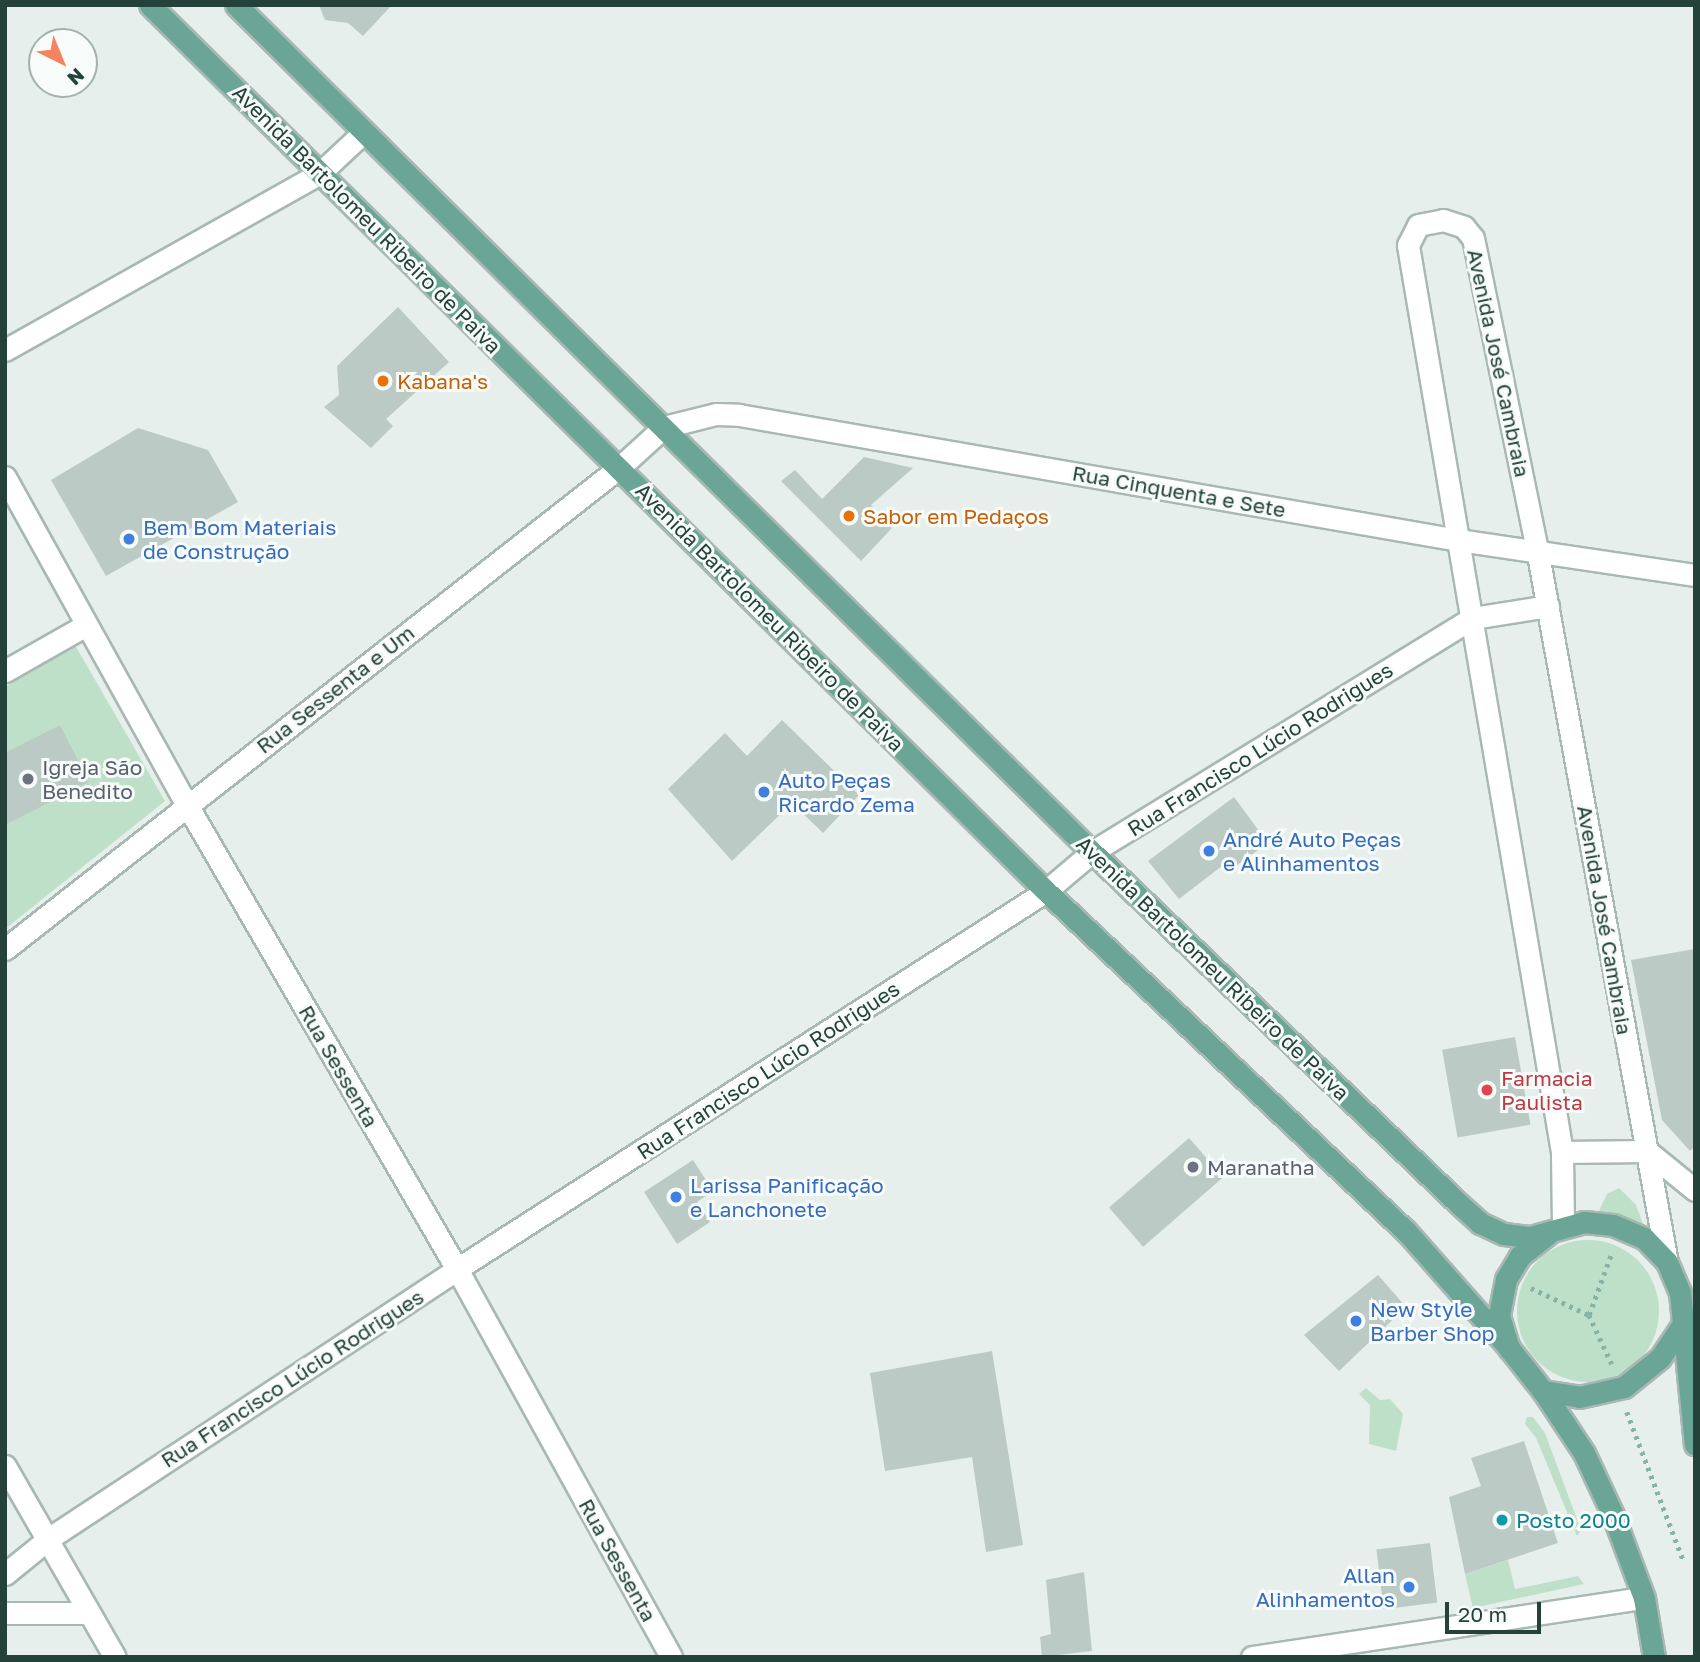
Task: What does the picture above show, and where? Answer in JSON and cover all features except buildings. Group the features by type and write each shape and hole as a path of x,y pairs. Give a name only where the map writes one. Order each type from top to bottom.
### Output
{"main road":[{"name":"Avenida Bartolomeu Ribeiro de Paiva","path":"150,5 1046,891 1406,1231 1509,1348"},
{"name":"Avenida Bartolomeu Ribeiro de Paiva","path":"236,5 1092,852 1480,1223 1520,1237 1559,1228"},
{"path":"1650,1653 1644,1598 1614,1515 1584,1453 1543,1391 1509,1348 1499,1316 1506,1279 1520,1256 1559,1228 1584,1223 1619,1228 1644,1238 1667,1262 1680,1292 1688,1323 1695,1444"},
{"path":"1543,1391 1579,1396 1624,1387 1642,1377 1688,1323"}],"street":[{"path":"5,350 320,173 364,132"},
{"name":"Avenida José Cambraia","path":"1559,1228 1562,1152 1408,245 1418,225 1443,220 1464,227 1473,238 1548,606 1667,1262"},
{"name":"Rua Cinquenta e Sete","path":"664,427 716,414 739,415 1458,540 1537,549 1695,575"},
{"name":"Rua Sessenta e Um","path":"5,949 620,467 664,427"},
{"name":"Rua Sessenta","path":"5,477 187,805 457,1269 671,1657"},
{"name":"Rua Francisco Lúcio Rodrigues","path":"5,1574 48,1539 457,1269 1046,891 1092,852 1473,618 1548,606"},
{"path":"5,671 86,625"},
{"path":"1562,1152 1647,1151 1695,1191"},
{"path":"5,1466 115,1657"},
{"path":"1252,1657 1644,1598"},
{"path":"5,1613 89,1613"}],"path":[{"path":"1588,1315 1619,1228"},
{"path":"1525,1285 1588,1315 1613,1366"},
{"path":"1627,1411 1684,1562"}],"green space":[{"path":"75,645 165,801 5,929 5,687"},
{"path":"1619,1188 1636,1205 1645,1229 1597,1215 1607,1194"},
{"path":"1588,1240 1615,1246 1638,1261 1653,1284 1659,1311 1653,1338 1638,1361 1615,1376 1588,1382 1561,1376 1538,1361 1523,1338 1517,1311 1523,1284 1538,1261 1561,1246"},
{"path":"1366,1388 1380,1400 1390,1399 1403,1414 1396,1451 1369,1444 1370,1405 1359,1394"},
{"path":"1527,1417 1533,1417 1545,1433 1581,1530 1577,1536 1536,1438 1525,1424"},
{"path":"1508,1560 1515,1589 1578,1576 1584,1584 1473,1608 1465,1574"}],"place":[{"name":"Kabana's","path":"383,381"},
{"name":"Sabor em Pedaços","path":"849,516"},
{"name":"Bem Bom Materiais de Construção","path":"129,539"},
{"name":"Igreja São Benedito","path":"28,779"},
{"name":"Auto Peças Ricardo Zema","path":"764,792"},
{"name":"André Auto Peças e Alinhamentos","path":"1209,851"},
{"name":"Farmacia Paulista","path":"1487,1090"},
{"name":"Maranatha","path":"1193,1167"},
{"name":"Larissa Panificação e Lanchonete","path":"676,1197"},
{"name":"New Style Barber Shop","path":"1356,1321"},
{"name":"Posto 2000","path":"1502,1520"},
{"name":"Allan Alinhamentos","path":"1409,1587"}]}
